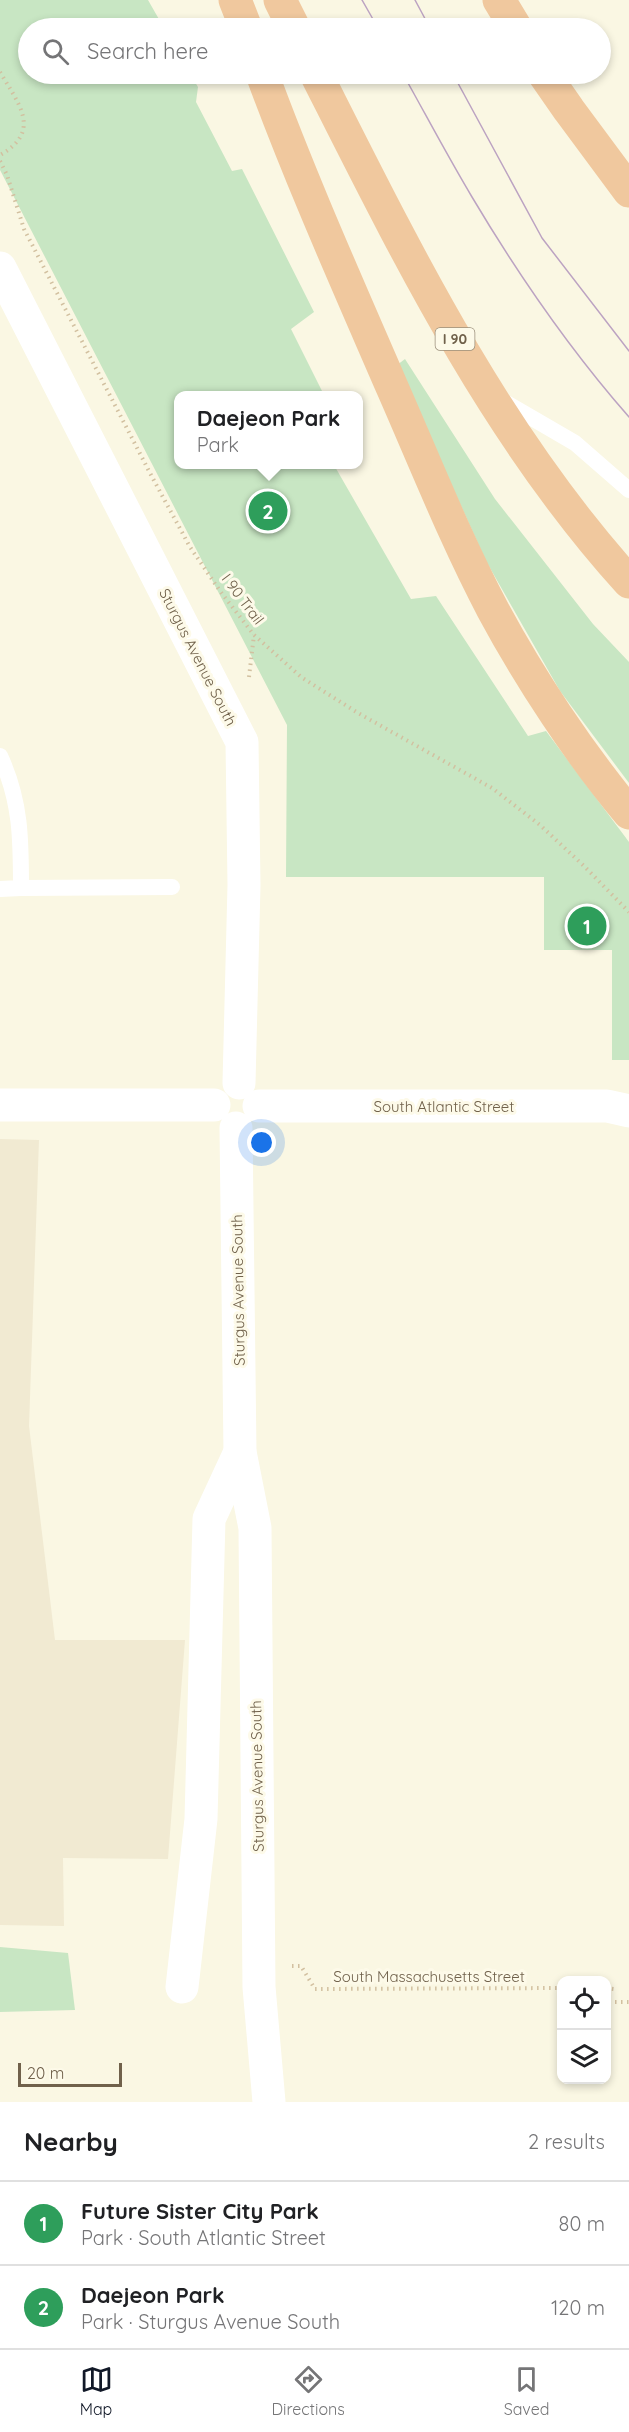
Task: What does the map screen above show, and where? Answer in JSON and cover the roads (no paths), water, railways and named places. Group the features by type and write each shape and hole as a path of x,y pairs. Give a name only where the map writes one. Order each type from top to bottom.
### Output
{"highway":[{"path":"235,0 242,18"},
{"path":"280,0 289,18"},
{"path":"499,0 510,18"},
{"path":"266,84 290,149 448,517 494,610 549,703 629,813"},
{"name":"I 90","path":"321,84 412,262 487,393 529,455 574,515 629,582"},
{"path":"551,84 629,191"}],"street":[{"name":"Sturgus Avenue South","path":"0,268 242,742 249,1094"},
{"name":"South Atlantic Street","path":"249,1094 607,1106 629,1111"},
{"path":"0,1105 225,1117 251,1123 256,1118 249,1094"},
{"name":"Sturgus Avenue South","path":"225,1117 240,1452 255,1528 259,1987 269,2102"},
{"name":"Sturgus Avenue South","path":"182,1987 201,1819 209,1519 240,1452"}],"lane":[{"path":"487,393 575,443 629,490"},
{"path":"0,756 9,775 19,809 21,888"},
{"path":"0,889 172,887"}],"tram line":[{"path":"362,0 372,18"},
{"path":"415,0 425,18"},
{"path":"409,84 463,182 507,253 566,338 629,417"},
{"path":"458,84 542,238 629,351"}],"place":[{"name":"Daejeon Park","path":"268,511"},
{"name":"Future Sister City Park","path":"587,926"}]}
